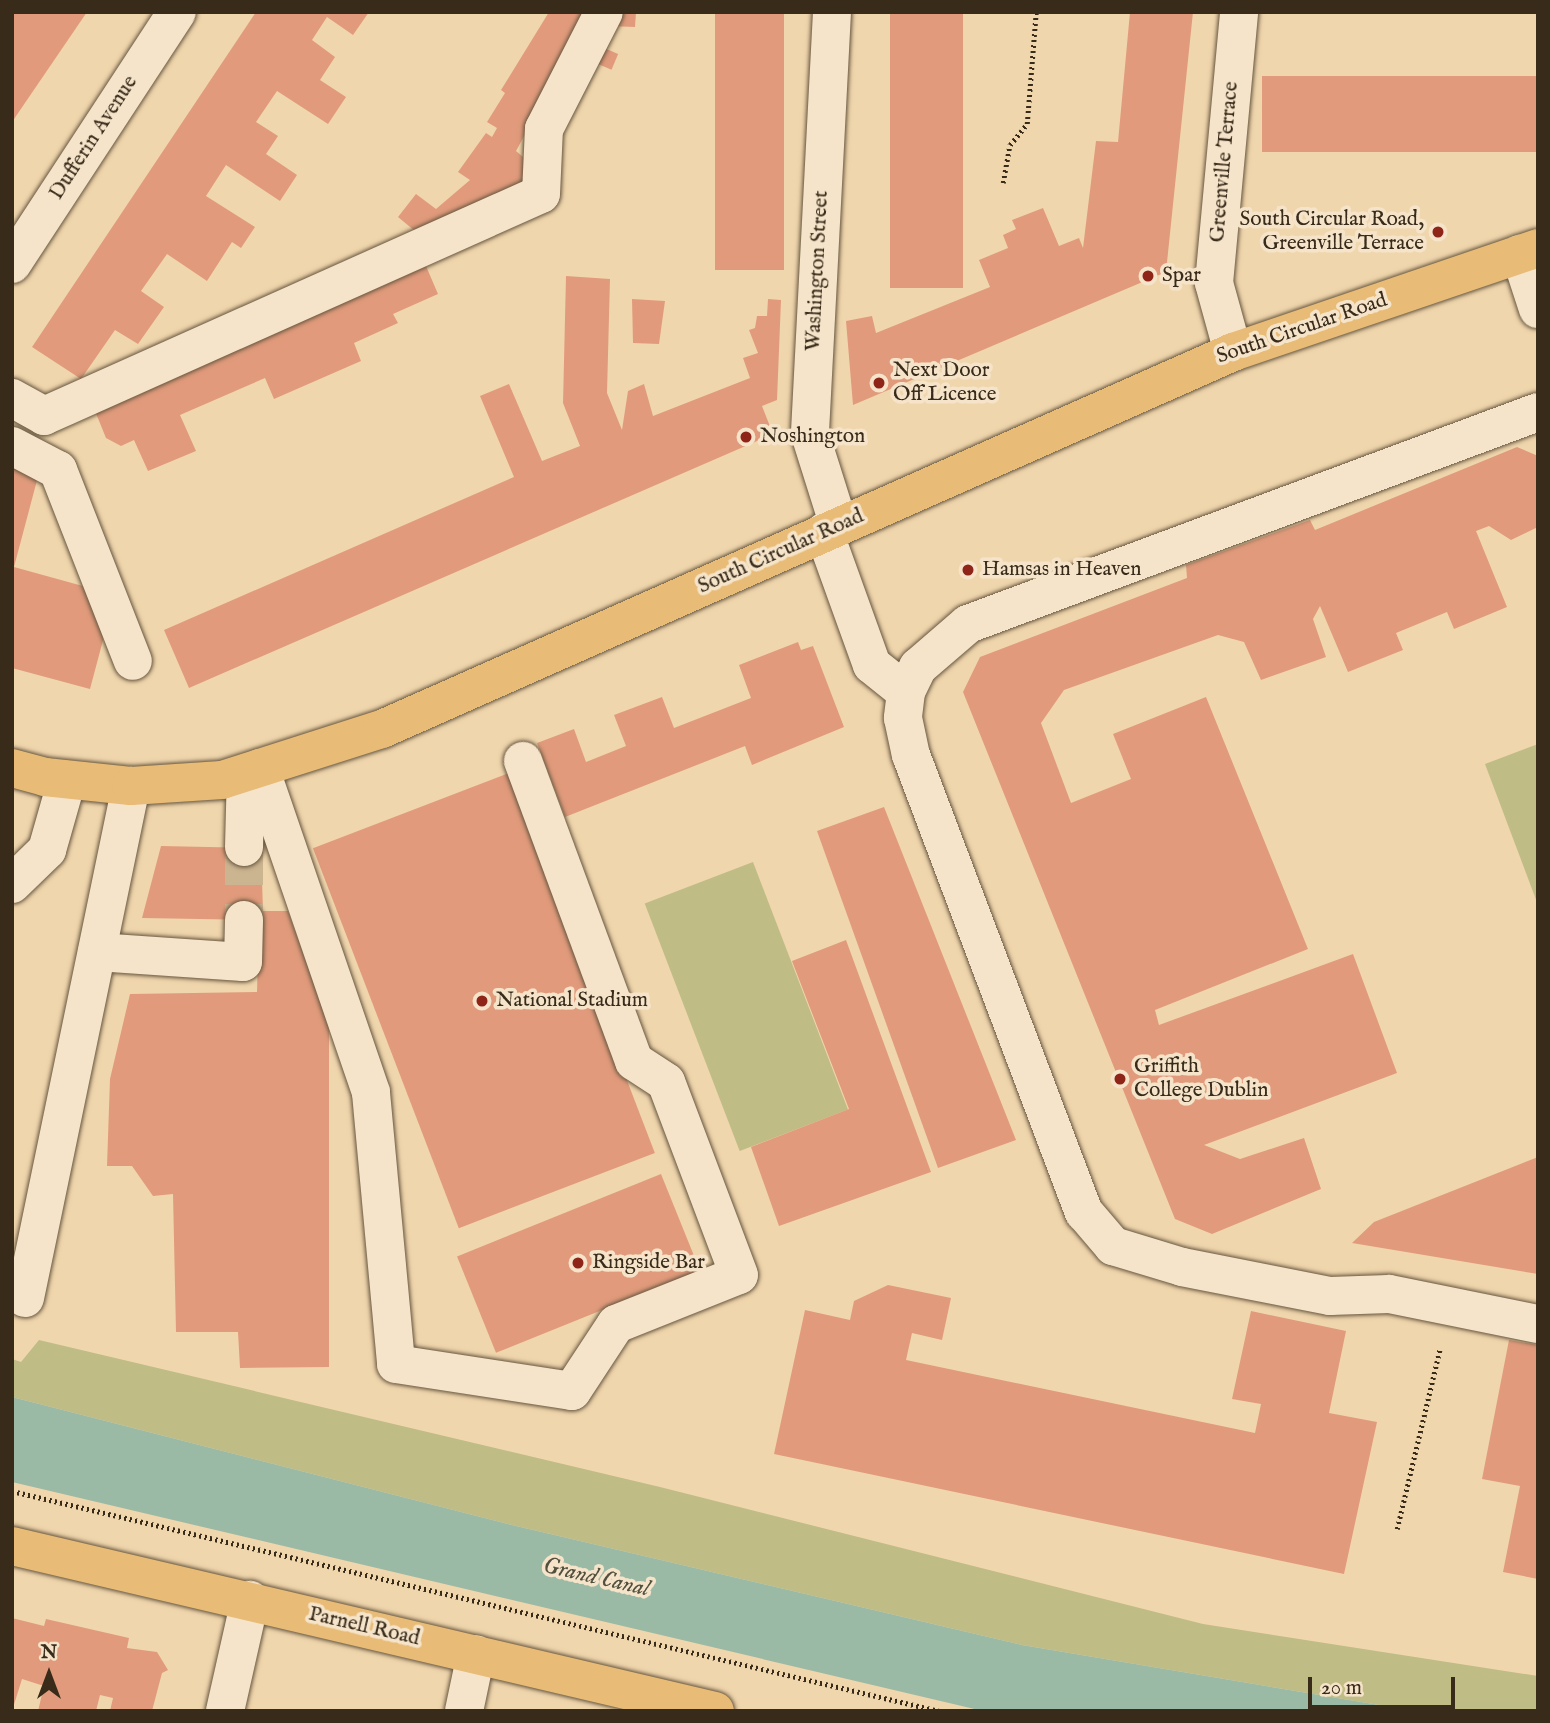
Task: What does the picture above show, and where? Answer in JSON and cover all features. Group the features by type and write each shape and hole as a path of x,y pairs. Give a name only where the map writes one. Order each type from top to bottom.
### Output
{"main road":[{"name":"South Circular Road","path":"12,768 67,780 131,786 222,780 382,729 1233,352 1529,251"},
{"name":"Parnell Road","path":"12,1546 476,1654 647,1703 715,1711"}],"street":[{"name":"Dufferin Avenue","path":"12,264 177,12"},
{"path":"12,398 44,416 541,194 544,128 604,12"},
{"name":"Washington Street","path":"832,12 810,434 832,529 872,665 906,692"},
{"name":"Greenville Terrace","path":"1233,352 1214,283 1239,12"},
{"path":"1529,251 1538,309"},
{"path":"1538,412 968,624 918,667 906,692 903,718 911,755 1084,1212 1114,1246 1182,1267 1330,1296 1390,1294 1538,1324"},
{"path":"12,446 58,470 133,661"},
{"path":"253,770 371,1093 396,1364 572,1391 616,1324 739,1275 666,1082 634,1061 523,761"},
{"path":"244,847 253,770"},
{"path":"12,884 47,850 67,780"},
{"path":"25,1298 131,786"},
{"path":"97,952 243,962 244,920"},
{"path":"225,1711 250,1600"},
{"path":"464,1711 476,1654"}],"path":[{"path":"1003,183 1010,145 1027,124 1037,12"},
{"path":"1397,1530 1450,1306"},
{"path":"12,1491 939,1711"}],"shaded area":[{"path":"1538,744 1538,905 1485,764"},
{"path":"753,862 848,1109 740,1151 645,904"},
{"path":"39,1340 660,1487 1203,1624 1538,1676 1538,1711 1415,1711 1022,1645 512,1525 12,1397 12,1359 21,1362"}],"water":[{"name":"Grand Canal","path":"12,1397 512,1525 1022,1645 1415,1711 983,1711 12,1482"}],"building":[{"path":"12,12 87,12 12,122"},
{"path":"256,12 369,12 353,35 327,17 312,40 335,57 320,80 346,97 328,124 277,91 256,122 278,136 266,154 297,175 280,201 226,165 206,196 255,227 241,248 232,242 207,281 167,254 141,291 164,307 138,344 115,330 81,379 32,347"},
{"path":"549,12 591,12 516,151 529,162 525,186 421,236 398,217 416,194 436,209 470,180 458,172 486,133 492,137 497,128 487,122 505,93 501,90"},
{"path":"614,12 636,12 635,27 608,26"},
{"path":"715,12 784,12 784,270 715,270"},
{"path":"890,12 963,12 963,288 890,288"},
{"path":"1130,12 1193,12 1166,272 853,405 846,321 872,316 876,333 990,287 979,260 1008,248 1003,235 1016,229 1012,220 1043,208 1059,246 1079,238 1083,248 1096,141 1118,142"},
{"path":"597,45 618,54 612,70 590,61"},
{"path":"1262,76 1538,76 1538,152 1262,152"},
{"path":"423,259 438,294 393,314 398,323 354,343 361,361 274,399 265,378 180,415 196,451 148,471 134,440 121,446 106,438 93,406"},
{"path":"566,276 610,279 607,393 622,430 628,391 644,384 653,416 750,378 743,358 758,353 749,330 755,328 757,316 767,316 768,299 781,300 777,400 762,406 773,434 189,688 164,630 514,477 480,396 509,384 542,461 580,446 563,403"},
{"path":"632,299 665,301 659,344 633,343"},
{"path":"1517,447 1538,456 1538,527 1511,540 1489,526 1476,531 1507,607 1454,629 1447,612 1396,633 1403,650 1348,672 1320,606 1313,619 1326,657 1261,680 1244,642 1218,635 1064,690 1041,723 1071,803 1131,779 1113,734 1206,697 1308,949 1155,1010 1159,1025 1353,954 1397,1073 1204,1145 1240,1159 1304,1138 1321,1189 1212,1234 1175,1219 963,692 980,657 1187,578 1186,565 1310,520 1315,530"},
{"path":"12,461 40,469 14,567 90,588 106,629 90,689 12,668"},
{"path":"798,642 801,650 813,646 844,727 752,765 745,746 565,817 537,743 574,729 586,762 626,746 614,715 662,697 674,728 751,698 739,665"},
{"name":"National Stadium","path":"509,773 655,1153 459,1228 313,848"},
{"path":"884,807 1016,1140 938,1168 817,831"},
{"path":"161,846 261,848 263,911 288,911 329,1025 329,1367 240,1368 238,1332 176,1332 173,1194 153,1196 132,1166 107,1166 110,1079 130,994 257,992 259,920 142,918"},
{"path":"846,940 931,1172 779,1226 751,1147 849,1109 792,961"},
{"path":"1538,1157 1538,1274 1352,1243 1374,1222"},
{"name":"Ringside Bar","path":"661,1174 700,1270 496,1353 457,1256"},
{"path":"888,1285 951,1298 942,1340 912,1333 906,1360 1255,1433 1261,1404 1232,1399 1251,1311 1346,1331 1329,1413 1377,1422 1344,1574 774,1454 805,1310 850,1320 854,1301"},
{"path":"1509,1340 1538,1345 1538,1579 1503,1572 1520,1486 1482,1479"},
{"path":"12,1618 44,1626 46,1619 129,1638 127,1648 157,1652 168,1670 162,1673 152,1711 110,1711 113,1698 100,1695 96,1711 38,1711 44,1686 22,1679 12,1711"}],"tunnel":[{"path":"244,847 244,920"}],"place":[{"name":"South Circular Road, Greenville Terrace","path":"1438,232"},
{"name":"Spar","path":"1148,276"},
{"name":"Next Door Off Licence","path":"879,383"},
{"name":"Noshington","path":"746,437"},
{"name":"Hamsas in Heaven","path":"968,570"},
{"name":"National Stadium","path":"482,1001"},
{"name":"Griffith College Dublin","path":"1120,1079"},
{"name":"Ringside Bar","path":"578,1263"}]}
